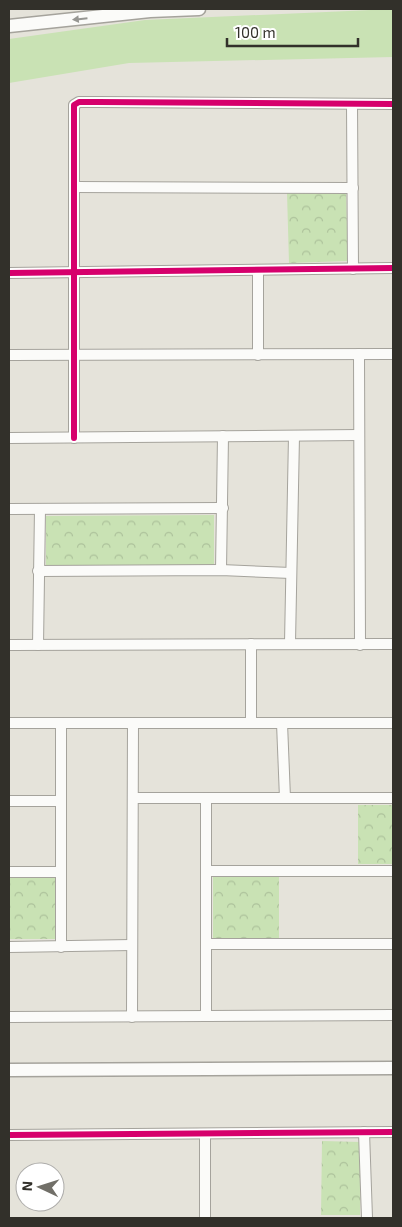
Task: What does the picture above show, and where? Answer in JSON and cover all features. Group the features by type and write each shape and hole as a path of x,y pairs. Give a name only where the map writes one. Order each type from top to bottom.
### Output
{"street":[{"path":"9,26 150,11 199,9"},
{"path":"74,438 74,105 79,102 393,104"},
{"path":"352,104 353,269"},
{"path":"74,187 353,188"},
{"path":"9,273 393,268"},
{"path":"258,270 258,355"},
{"path":"359,354 360,645"},
{"path":"9,355 393,354"},
{"path":"9,438 359,435"},
{"path":"221,570 223,436"},
{"path":"290,643 294,436"},
{"path":"9,509 223,508"},
{"path":"38,645 40,509"},
{"path":"38,571 221,570 291,573"},
{"path":"251,644 252,723"},
{"path":"9,645 393,644"},
{"path":"9,723 393,723"},
{"path":"61,723 61,947"},
{"path":"132,1017 133,723"},
{"path":"282,723 285,798"},
{"path":"132,798 393,798"},
{"path":"206,798 206,1016"},
{"path":"9,801 61,801"},
{"path":"206,871 393,871"},
{"path":"9,872 61,872"},
{"path":"206,944 393,944"},
{"path":"9,946 132,945"},
{"path":"9,1016 393,1015"},
{"path":"9,1070 393,1068"},
{"path":"364,1132 367,1218"},
{"path":"9,1135 205,1135 393,1132"},
{"path":"205,1135 205,1218"}],"green space":[{"path":"393,9 393,57 129,63 9,83 9,39 145,20"},
{"path":"346,192 348,261 289,263 287,193"},
{"path":"214,515 214,567 46,567 46,516"},
{"path":"358,805 393,805 393,864 358,864"},
{"path":"213,877 279,877 279,938 213,938"},
{"path":"9,878 59,878 59,939 9,939"},
{"path":"322,1141 361,1142 360,1215 321,1215"}],"cycle path":[{"path":"74,438 74,105 79,102 393,104"},
{"path":"9,273 393,268"},
{"path":"9,1135 393,1132"}]}
